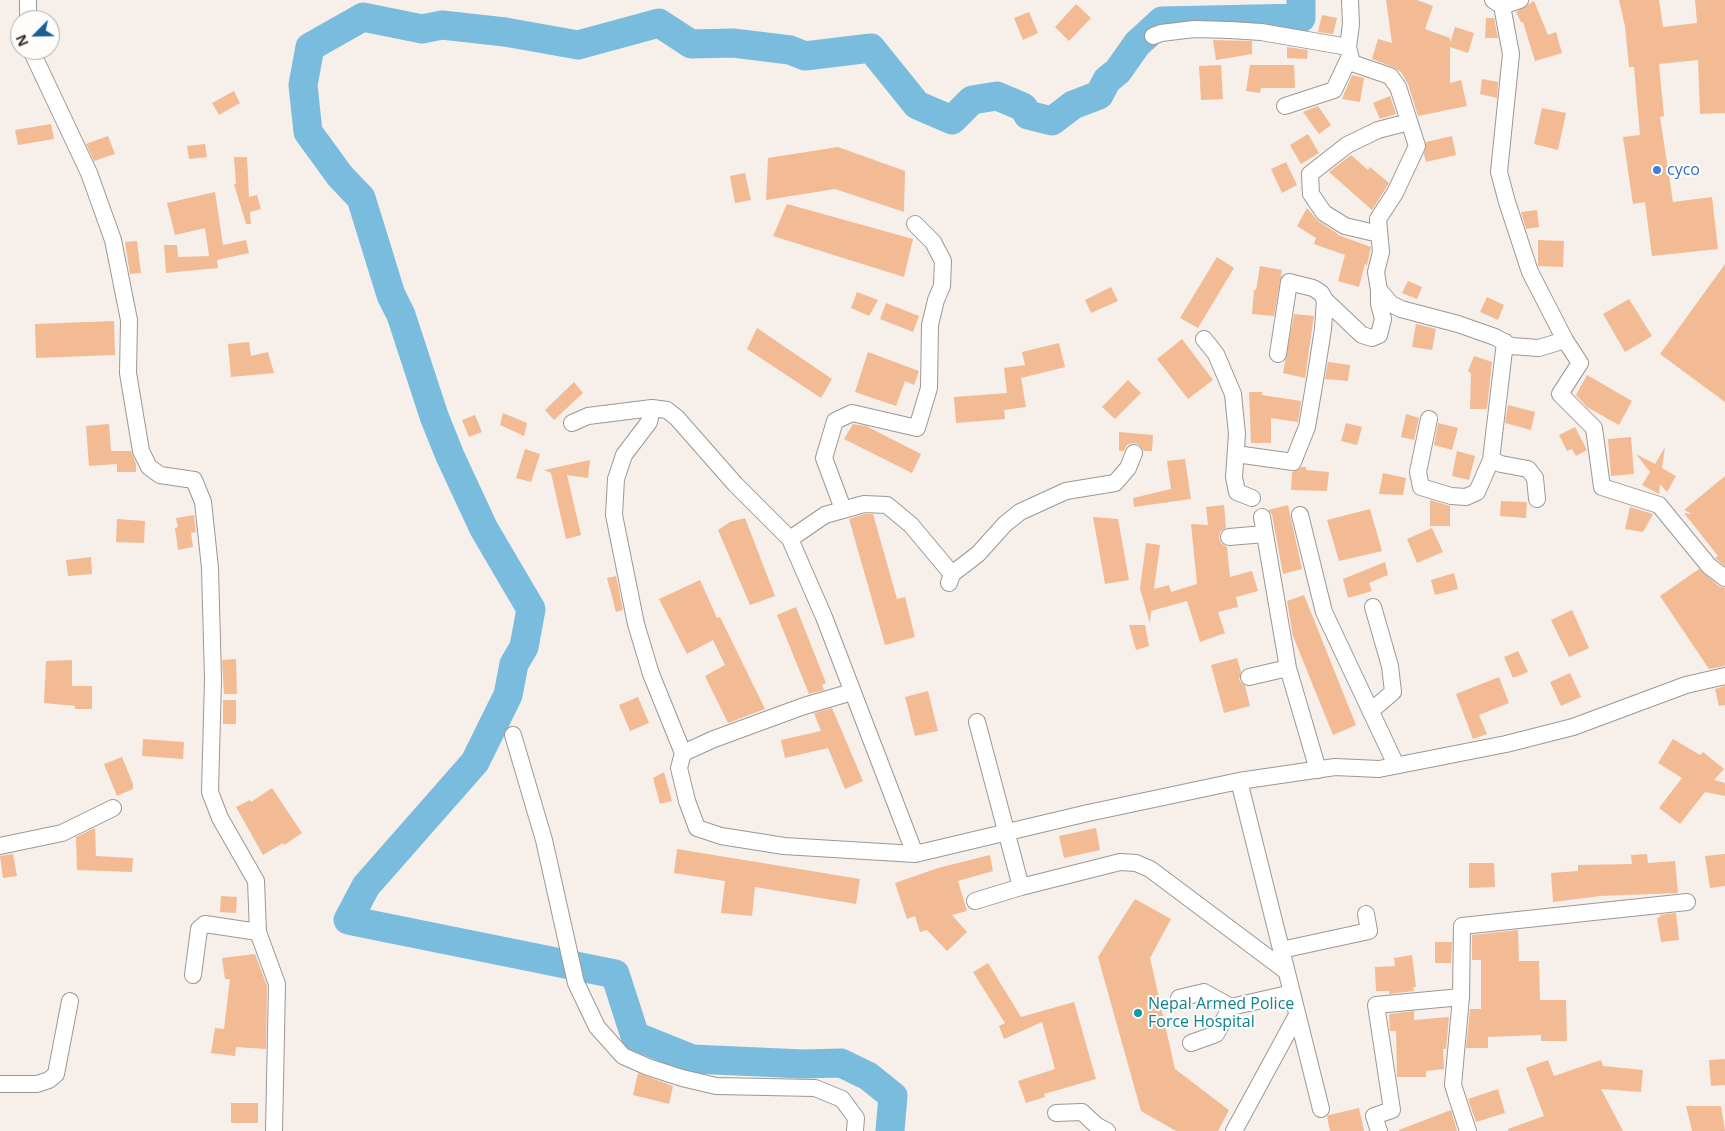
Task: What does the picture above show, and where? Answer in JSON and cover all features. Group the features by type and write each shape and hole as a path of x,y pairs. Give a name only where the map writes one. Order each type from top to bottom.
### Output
{"street":[{"path":"1285,106 1334,90 1349,52 1350,0"},
{"path":"1520,0 1497,3 1511,54 1499,172 1530,272 1565,340 1580,363 1560,394 1594,428 1602,487 1659,505 1709,566 1725,578"},
{"path":"1153,36 1160,33 1194,29 1261,32 1349,52"},
{"path":"1278,354 1289,282 1313,288 1322,293 1325,300 1362,334 1372,338 1379,335 1383,319 1379,304 1376,272 1381,252 1378,219 1395,193 1417,146 1398,87 1390,76 1352,63 1349,52"},
{"path":"36,60 89,173 113,240 129,320 128,373 141,451 149,467 160,475 194,480 203,502 210,568 212,614 213,679 210,792 220,818 256,881 258,932 277,984 274,1131"},
{"path":"1380,234 1345,226 1324,213 1311,194 1310,174 1348,145 1378,130 1409,122"},
{"path":"843,509 824,458 835,421 852,413 917,428 929,388 930,325 936,300 942,286 942,261 933,242 915,224"},
{"path":"1379,290 1391,304 1401,309 1458,324 1511,346 1539,348 1565,340"},
{"path":"1236,454 1293,462 1307,427 1323,329 1325,300"},
{"path":"1204,339 1216,354 1233,394 1237,434 1234,478 1237,492 1252,498"},
{"path":"1429,419 1418,472 1421,487 1451,496 1466,498 1477,492 1491,460 1505,342"},
{"path":"652,408 649,422 624,455 616,479 614,515 643,649 651,674 683,753 680,768 687,801 697,828 721,836 784,846 915,854 1006,834 1088,813 1239,781 1335,767 1379,769 1546,735 1686,685 1725,676"},
{"path":"572,423 588,416 652,408 667,410 677,418 735,484 790,539 824,617 915,854"},
{"path":"790,539 825,515 864,504 886,505 911,525 951,579 978,554 1005,524 1020,512 1066,491 1115,483 1128,468 1134,453"},
{"path":"1491,460 1501,464 1528,469 1536,478 1537,499"},
{"path":"1300,515 1324,612 1372,710 1396,765"},
{"path":"1262,517 1288,668 1318,770"},
{"path":"1229,537 1265,534"},
{"path":"1372,710 1393,692 1390,666 1373,607"},
{"path":"1249,677 1288,668"},
{"path":"683,753 714,739 804,706 852,692"},
{"path":"977,722 1021,886"},
{"path":"512,735 544,840 576,983 597,1027 623,1056 656,1070 716,1086 815,1088 842,1099 856,1118 854,1131"},
{"path":"1239,781 1321,1109"},
{"path":"0,846 62,833 113,808"},
{"path":"975,901 1021,886 1120,862 1136,863 1150,869 1286,971"},
{"path":"1468,1131 1453,1085 1460,997 1462,926 1687,902"},
{"path":"1281,950 1369,932 1366,914"},
{"path":"193,975 199,929 205,924 258,932"},
{"path":"1179,998 1204,992 1231,1007 1292,993"},
{"path":"1379,1131 1374,1116 1392,1110 1376,1005 1460,997"},
{"path":"0,1084 37,1084 49,1080 56,1074 70,1001"},
{"path":"1191,1043 1216,1034 1231,1007"},
{"path":"1234,1131 1297,1015"},
{"path":"1056,1113 1082,1112 1097,1126 1107,1131"}],"building":[{"path":"1386,0 1417,0 1433,6 1425,29 1450,38 1450,43 1455,27 1474,33 1468,53 1450,47 1450,83 1461,80 1467,106 1418,116 1408,84 1401,72 1372,59 1378,39 1392,43"},
{"path":"1619,0 1659,0 1663,27 1697,23 1695,0 1725,0 1725,113 1700,114 1698,60 1659,64 1664,116 1660,117 1673,202 1712,197 1718,249 1652,256 1645,202 1633,204 1623,137 1640,135 1634,67 1629,67 1625,26"},
{"path":"1534,1 1548,35 1556,32 1562,53 1535,61 1523,22 1521,22 1516,12"},
{"path":"1076,4 1091,18 1069,41 1055,27"},
{"path":"1029,12 1038,33 1023,40 1014,18"},
{"path":"1322,15 1337,18 1333,34 1318,32"},
{"path":"1486,18 1494,18 1498,38 1485,38"},
{"path":"1213,40 1252,41 1252,54 1216,60"},
{"path":"1287,47 1308,50 1307,59 1287,58"},
{"path":"1221,65 1223,99 1201,100 1199,66"},
{"path":"1250,65 1294,65 1295,88 1261,88 1260,93 1246,91"},
{"path":"1352,75 1364,78 1360,102 1342,99"},
{"path":"1482,79 1498,82 1497,98 1480,94"},
{"path":"234,91 240,103 219,115 212,103"},
{"path":"1390,96 1396,114 1380,119 1373,103"},
{"path":"1318,106 1331,125 1319,134 1303,112"},
{"path":"1542,108 1566,113 1558,150 1534,144"},
{"path":"51,124 54,139 18,145 15,130"},
{"path":"1308,134 1319,153 1301,164 1290,145"},
{"path":"108,136 115,154 94,161 86,144"},
{"path":"1452,136 1456,155 1426,162 1424,154 1426,142"},
{"path":"205,144 207,157 189,159 187,146"},
{"path":"838,147 905,171 904,212 835,189 766,200 768,158"},
{"path":"1351,155 1368,170 1370,167 1389,183 1372,210 1329,172"},
{"path":"234,157 247,157 249,197 257,195 261,209 250,212 251,224 246,224 234,184 236,184"},
{"path":"1286,162 1297,185 1282,193 1271,169"},
{"path":"745,173 751,200 735,203 730,176"},
{"path":"215,192 223,245 246,240 249,253 217,260 218,268 166,273 164,245 177,245 178,257 209,256 205,228 175,235 167,203"},
{"path":"787,204 913,239 904,277 773,236"},
{"path":"1307,208 1318,221 1338,235 1371,247 1359,287 1338,281 1345,255 1314,244 1316,238 1297,226"},
{"path":"1537,210 1539,227 1526,229 1521,212"},
{"path":"1538,240 1564,241 1563,267 1538,266"},
{"path":"137,241 141,273 130,274 125,242"},
{"path":"1217,257 1234,268 1198,328 1180,318"},
{"path":"1725,264 1725,402 1660,354"},
{"path":"1260,266 1282,270 1274,316 1252,314 1254,290 1256,290"},
{"path":"1408,281 1422,287 1417,299 1402,293"},
{"path":"1111,287 1118,301 1091,313 1085,300"},
{"path":"857,292 878,300 869,316 851,308"},
{"path":"1487,297 1504,305 1498,320 1480,312"},
{"path":"1629,299 1652,336 1625,352 1603,314"},
{"path":"886,303 919,316 913,332 880,319"},
{"path":"1294,314 1314,316 1305,378 1283,373"},
{"path":"114,321 115,355 36,358 35,324"},
{"path":"1416,324 1436,329 1432,350 1412,347"},
{"path":"757,328 832,379 821,398 747,349"},
{"path":"1182,339 1213,380 1188,399 1157,359"},
{"path":"249,342 251,356 268,352 274,373 231,377 228,344"},
{"path":"1059,343 1065,367 1021,378 1026,407 1004,410 1005,419 956,423 954,397 1007,393 1004,368 1025,365 1022,352"},
{"path":"868,352 919,371 914,385 905,381 896,406 855,392"},
{"path":"1474,356 1492,362 1487,409 1470,409 1471,373 1468,371"},
{"path":"1328,362 1350,365 1348,381 1325,379"},
{"path":"1587,375 1632,401 1619,425 1587,407 1576,395"},
{"path":"1128,380 1141,393 1115,419 1102,407"},
{"path":"574,382 583,393 554,420 545,410"},
{"path":"1249,392 1262,392 1262,395 1301,401 1298,422 1271,418 1271,443 1251,443"},
{"path":"1508,405 1535,412 1531,430 1505,423"},
{"path":"503,413 527,423 524,436 500,425"},
{"path":"1406,414 1419,418 1414,440 1401,437"},
{"path":"475,415 482,432 469,437 462,420"},
{"path":"1346,423 1362,427 1357,445 1341,441"},
{"path":"1438,423 1458,428 1452,450 1434,445"},
{"path":"109,424 111,451 131,451 136,464 136,472 117,472 117,464 89,466 86,426"},
{"path":"853,424 866,426 921,454 912,473 844,439"},
{"path":"1575,427 1587,450 1576,456 1572,449 1567,451 1559,435"},
{"path":"1119,432 1153,435 1152,451 1144,451 1138,444 1133,443 1127,445 1124,451 1119,451"},
{"path":"1631,437 1634,474 1611,476 1608,439"},
{"path":"1665,447 1662,468 1676,476 1667,492 1660,484 1659,494 1642,485 1650,472 1636,454 1655,464"},
{"path":"525,449 540,454 531,482 516,478"},
{"path":"1457,451 1475,456 1469,480 1452,476"},
{"path":"1185,459 1191,499 1134,507 1133,498 1171,489 1167,461"},
{"path":"590,460 588,478 567,475 581,535 566,539 551,473 544,470"},
{"path":"1306,467 1306,470 1329,472 1327,491 1291,490 1292,472"},
{"path":"1383,473 1406,478 1403,495 1379,494"},
{"path":"1725,476 1725,566 1715,558 1718,556 1684,513 1692,514 1684,510"},
{"path":"1430,500 1450,506 1450,526 1430,526"},
{"path":"1501,501 1527,502 1526,518 1500,516"},
{"path":"1224,505 1226,528 1220,532 1219,538 1221,543 1227,547 1230,577 1252,571 1258,591 1236,597 1238,607 1218,612 1225,633 1200,642 1187,601 1151,611 1150,623 1140,589 1146,543 1160,545 1154,589 1169,585 1171,592 1197,584 1191,524 1208,525 1206,507"},
{"path":"1288,505 1302,569 1283,574 1272,515 1268,510"},
{"path":"1630,507 1653,514 1643,532 1625,529"},
{"path":"1370,509 1382,551 1339,561 1327,520"},
{"path":"865,514 873,514 897,599 905,597 915,637 885,645 849,519"},
{"path":"194,515 196,532 191,533 193,547 178,550 175,528 178,527 176,518"},
{"path":"1093,517 1118,519 1129,580 1105,584"},
{"path":"745,518 775,596 750,605 718,530 730,522"},
{"path":"117,519 145,521 144,543 116,542"},
{"path":"1432,528 1443,552 1417,563 1407,539"},
{"path":"91,557 92,574 68,576 66,560"},
{"path":"1385,562 1388,575 1369,583 1372,591 1348,598 1343,579"},
{"path":"1699,569 1719,586 1725,588 1725,666 1709,669 1660,596"},
{"path":"1454,573 1458,589 1435,595 1431,580"},
{"path":"616,576 623,610 616,612 607,578"},
{"path":"700,580 717,618 720,617 765,709 728,723 705,676 725,665 713,640 687,654 659,599"},
{"path":"1304,595 1356,725 1333,735 1293,636 1287,601"},
{"path":"796,607 826,683 822,685 824,690 809,694 777,615"},
{"path":"1572,610 1589,648 1569,657 1551,620"},
{"path":"1129,625 1145,625 1149,646 1136,650"},
{"path":"1518,651 1528,672 1513,678 1504,657"},
{"path":"1237,658 1241,672 1239,680 1245,686 1250,706 1224,713 1211,665"},
{"path":"236,659 237,694 224,694 222,660"},
{"path":"72,660 72,686 92,686 92,709 75,709 75,706 44,703 46,661"},
{"path":"1570,673 1581,697 1561,706 1550,682"},
{"path":"1499,677 1509,703 1479,715 1487,734 1473,739 1456,694"},
{"path":"1725,686 1725,705 1719,706 1715,689"},
{"path":"928,691 938,731 915,736 905,697"},
{"path":"638,697 649,723 630,731 619,705"},
{"path":"223,700 236,700 236,724 223,724"},
{"path":"832,708 863,781 845,789 828,748 785,758 781,740 821,731 814,713"},
{"path":"143,739 184,742 183,759 142,756"},
{"path":"1673,739 1700,755 1703,752 1724,769 1714,780 1725,783 1725,796 1705,792 1680,824 1659,808 1682,778 1658,763"},
{"path":"122,757 133,784 133,789 117,796 104,764"},
{"path":"664,772 672,801 660,804 653,778"},
{"path":"272,788 302,833 284,845 283,843 263,855 236,807 250,800 251,802"},
{"path":"95,828 96,856 133,858 132,872 77,870 76,837"},
{"path":"1096,828 1100,850 1064,858 1059,836"},
{"path":"677,849 860,879 856,904 755,887 752,916 721,913 725,881 674,873"},
{"path":"13,854 17,876 3,878 0,856"},
{"path":"1647,854 1648,863 1675,861 1678,893 1600,896 1553,902 1551,873 1578,871 1578,865 1632,864 1631,855"},
{"path":"1725,854 1725,886 1710,888 1705,856"},
{"path":"990,855 993,871 958,881 967,911 952,915 967,932 947,951 927,930 920,932 915,916 907,919 895,883 938,868"},
{"path":"1469,863 1494,863 1495,887 1469,888"},
{"path":"221,896 237,897 236,913 220,912"},
{"name":"Nepal Armed Police Force Hospital","path":"1135,899 1171,919 1150,958 1175,1069 1229,1110 1218,1131 1176,1131 1141,1111 1098,957"},
{"path":"1676,913 1679,940 1661,942 1657,918 1660,915"},
{"path":"1518,930 1519,961 1539,961 1540,1000 1566,1000 1567,1041 1541,1041 1541,1035 1488,1037 1488,1048 1466,1048 1470,1009 1481,1009 1481,960 1472,960 1472,935"},
{"path":"1435,942 1452,942 1451,963 1435,963"},
{"path":"255,954 267,986 266,1049 236,1047 235,1056 211,1053 215,1028 224,1029 230,979 225,979 222,958"},
{"path":"1412,955 1416,987 1413,987 1414,991 1389,994 1389,991 1376,991 1375,967 1395,966 1394,958"},
{"path":"988,963 1021,1017 1074,1002 1096,1079 1044,1094 1045,1097 1026,1103 1018,1081 1055,1069 1042,1022 1004,1039 999,1026 1005,1023 973,972"},
{"path":"1414,1011 1414,1020 1449,1017 1446,1049 1443,1049 1444,1069 1426,1071 1426,1077 1397,1077 1396,1031 1390,1031 1389,1014"},
{"path":"1725,1059 1725,1085 1711,1086 1709,1060"},
{"path":"1548,1060 1554,1076 1601,1060 1603,1066 1643,1070 1641,1092 1601,1089 1623,1131 1508,1131 1508,1129 1544,1116 1526,1068"},
{"path":"638,1073 673,1086 669,1104 633,1095"},
{"path":"1498,1089 1505,1113 1476,1122 1468,1099"},
{"path":"231,1103 258,1103 258,1123 231,1123"},
{"path":"1686,1106 1721,1106 1725,1131 1692,1131"},
{"path":"1359,1108 1364,1131 1330,1131 1327,1117 1329,1115"},
{"path":"1451,1110 1457,1131 1399,1131 1399,1130"}],"waterway":[{"path":"890,1131 893,1096 868,1076 841,1063 803,1064 692,1059 635,1036 615,974 348,920 366,886 475,762 508,695 514,664 524,647 531,609 484,529 450,456 434,416 401,315 391,295 361,198 340,176 308,132 303,85 310,47 363,17 422,29 442,25 505,32 578,45 659,23 691,44 733,43 790,50 805,56 871,48 917,105 952,120 972,100 997,96 1023,107 1028,115 1052,121 1073,105 1099,95 1107,80 1118,71 1137,44 1162,21 1301,18 1301,0"}],"place":[{"name":"cyco","path":"1657,170"},
{"name":"Nepal Armed Police Force Hospital","path":"1138,1013"}]}
